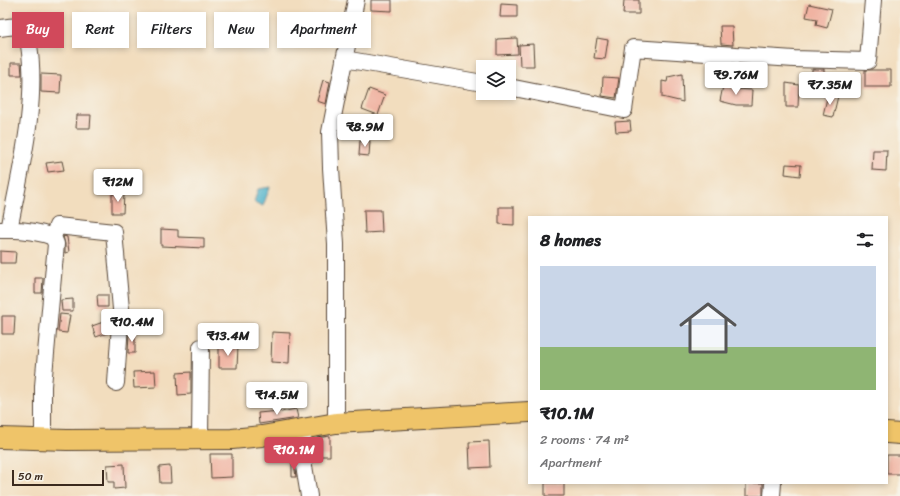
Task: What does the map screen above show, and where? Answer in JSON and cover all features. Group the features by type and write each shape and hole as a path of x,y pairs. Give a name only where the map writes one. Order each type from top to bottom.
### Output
{"main road":[{"path":"0,438 232,439 262,436 336,423 528,412"},
{"path":"888,433 900,434"}],"street":[{"path":"336,423 336,244 330,132 356,0"},
{"path":"516,89 624,110 634,48 787,58 868,61 873,0"},
{"path":"0,28 16,27 24,29 28,32 31,61 31,89 25,146 4,230 53,237"},
{"path":"344,59 476,82"},
{"path":"43,439 43,386 57,251 53,237 57,226 114,232 121,309 116,382"},
{"path":"200,439 201,347"},
{"path":"303,429 304,466 308,496"},
{"path":"772,496 773,484"}],"water":[{"path":"270,187 263,206 254,202 258,189"}],"building":[{"path":"371,0 392,0 392,11 371,10"},
{"path":"624,0 639,0 639,14 623,14"},
{"path":"501,4 517,5 517,17 500,17"},
{"path":"809,4 832,9 827,28 816,25 817,19 806,17"},
{"path":"720,26 732,26 733,45 721,44"},
{"path":"517,38 518,54 497,55 497,39"},
{"path":"597,38 608,40 605,59 594,58"},
{"path":"533,44 534,66 520,66 519,45"},
{"path":"11,63 21,63 22,75 11,75"},
{"path":"812,69 824,69 824,77 812,77"},
{"path":"865,70 891,70 891,87 865,87"},
{"path":"41,74 61,75 60,93 41,92"},
{"path":"682,74 683,102 662,97 662,81 667,82 668,77"},
{"path":"603,77 619,78 616,98 602,96"},
{"path":"323,80 330,82 326,104 317,101"},
{"path":"786,83 799,85 798,107 786,107"},
{"path":"723,86 752,90 751,105 736,105 720,101"},
{"path":"369,89 385,95 378,115 362,109"},
{"path":"828,94 838,96 833,117 823,115"},
{"path":"77,115 91,115 90,128 76,128"},
{"path":"630,121 631,131 616,132 615,122"},
{"path":"360,141 370,141 369,156 359,155"},
{"path":"873,150 887,150 886,171 872,170"},
{"path":"62,161 64,170 48,172 46,163"},
{"path":"786,164 801,165 800,176 785,174"},
{"path":"112,194 124,194 123,213 112,213"},
{"path":"499,207 514,207 514,225 499,224"},
{"path":"364,210 381,210 382,232 365,233"},
{"path":"161,229 178,230 178,237 204,238 204,248 161,246"},
{"path":"63,236 67,237 69,252 65,253 65,244"},
{"path":"0,251 16,252 15,263 0,263"},
{"path":"35,278 43,278 42,293 35,293"},
{"path":"97,295 108,295 108,307 98,307"},
{"path":"73,299 73,311 62,311 61,300"},
{"path":"60,314 70,315 67,333 58,332"},
{"path":"2,316 15,316 14,334 2,334"},
{"path":"109,320 110,332 96,337 92,326"},
{"path":"129,332 135,332 135,353 128,353"},
{"path":"272,332 290,333 289,363 271,362"},
{"path":"219,346 238,346 237,368 219,368"},
{"path":"155,371 156,387 134,388 133,372"},
{"path":"191,372 191,394 178,395 177,373"},
{"path":"296,409 298,418 259,424 258,413 281,412"},
{"path":"330,436 330,456 317,456 317,438"},
{"path":"489,441 490,467 470,468 469,442"},
{"path":"294,442 294,453 285,454 284,444"},
{"path":"210,454 232,454 232,477 211,478"},
{"path":"888,455 900,455 900,474 888,474"},
{"path":"292,463 294,463 296,477 292,477"},
{"path":"124,464 125,488 114,489 114,482 108,482 107,465"},
{"path":"170,466 171,483 160,483 159,467"},
{"path":"545,484 564,484 564,496 545,496"},
{"path":"746,484 763,484 763,496 746,496"}]}
